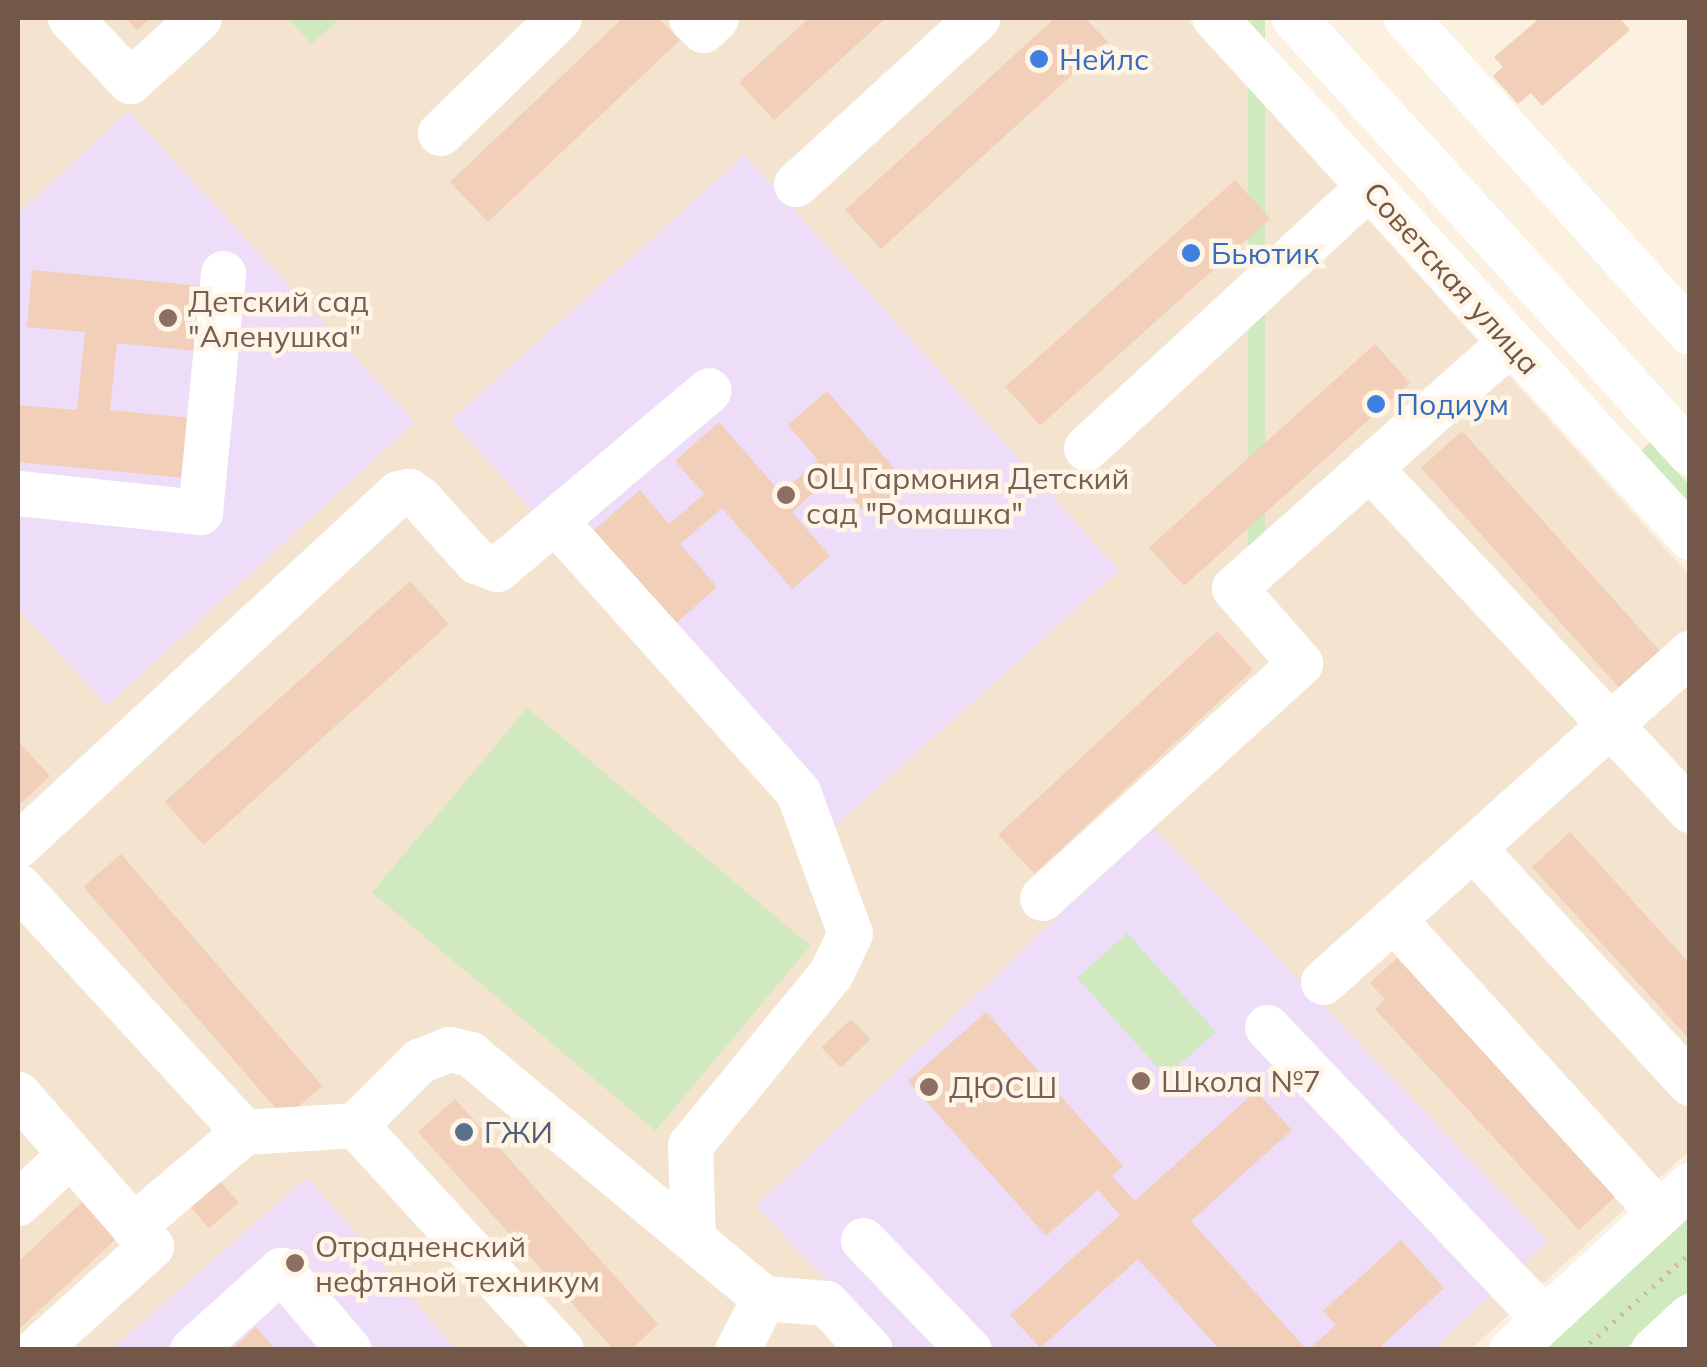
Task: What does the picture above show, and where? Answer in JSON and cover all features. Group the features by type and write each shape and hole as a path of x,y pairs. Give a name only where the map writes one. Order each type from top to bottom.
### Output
{"street":[{"path":"70,18 130,81 199,18"},
{"path":"440,133 558,18"},
{"path":"691,18 703,30 716,18"},
{"path":"796,184 977,18"},
{"name":"Советская улица","path":"1216,18 1690,538"},
{"name":"Советская улица","path":"1294,18 1690,453"},
{"path":"1406,18 1690,332"},
{"path":"1086,448 1369,186"},
{"path":"18,493 200,512 223,273"},
{"path":"1042,898 1300,663 1234,588 1510,342"},
{"path":"18,845 398,493 409,491 420,498 487,568 507,564 709,390"},
{"path":"1369,467 1690,810"},
{"path":"556,522 798,792 850,933 831,973 690,1145 693,1238"},
{"path":"1323,982 1690,652"},
{"path":"1473,848 1690,1083"},
{"path":"18,886 244,1132"},
{"path":"1394,919 1674,1198 1511,1350"},
{"path":"1267,1027 1544,1319"},
{"path":"133,1226 244,1132 355,1125 419,1060 449,1049 470,1054 764,1298 826,1304 870,1350"},
{"path":"18,1094 151,1246 36,1350"},
{"path":"355,1125 561,1350"},
{"path":"18,1202 70,1154"},
{"path":"863,1240 968,1350"},
{"path":"192,1350 281,1270 349,1350"},
{"path":"737,1350 764,1298"},
{"path":"1653,1350 1690,1316"}],"path":[{"path":"1582,1350 1690,1253"}],"shaded area":[{"path":"18,18 1186,18 1689,575 1689,1151 1471,1349 18,1349"},
{"name":"Детский сад \"Аленушка\"","path":"128,111 415,422 107,706 18,609 18,214"},
{"name":"ОЦ Гармония Детский сад \"Ромашка\"","path":"745,155 1119,570 825,835 451,420"},
{"name":"Школа №7","path":"1152,826 1548,1241 1434,1349 892,1350 756,1206"},
{"name":"Отрадненский нефтяной техникум","path":"307,1177 456,1349 111,1350"}],"green space":[{"path":"288,18 341,18 311,44"},
{"path":"1248,18 1265,18 1265,578 1248,578"},
{"path":"1651,441 1689,485 1689,506 1641,451"},
{"path":"527,708 810,946 656,1130 372,893"},
{"path":"1127,933 1216,1032 1166,1077 1077,978"},
{"path":"1689,1210 1689,1291 1625,1349 1535,1350"}],"building":[{"path":"125,18 151,18 137,30"},
{"path":"623,18 658,18 680,40 488,222 450,182"},
{"path":"809,18 886,18 774,120 739,82"},
{"path":"1055,18 1085,18 1108,42 881,249 845,210"},
{"path":"1540,18 1620,18 1630,30 1542,106 1531,93 1518,104 1493,76 1503,67 1494,57"},
{"path":"1235,180 1270,219 1040,425 1005,387"},
{"path":"32,270 203,286 198,351 117,343 110,410 190,418 185,478 18,462 18,405 77,410 85,332 27,327"},
{"path":"1375,344 1410,383 1184,586 1149,547"},
{"path":"827,391 907,483 868,516 833,476 792,512 830,556 792,589 722,508 680,544 717,587 674,625 593,531 640,490 669,524 704,494 675,461 719,422 781,493 818,460 788,425"},
{"path":"1462,431 1667,658 1626,695 1421,468"},
{"path":"410,581 449,624 204,845 165,802"},
{"path":"1217,631 1253,670 1034,874 998,835"},
{"path":"18,741 50,776 18,806"},
{"path":"1570,832 1690,964 1690,1040 1532,867"},
{"path":"121,854 322,1086 285,1118 83,887"},
{"path":"1397,958 1617,1195 1579,1230 1375,1009 1385,999 1370,983"},
{"path":"986,1012 1123,1166 1112,1176 1135,1201 1256,1091 1292,1130 1191,1221 1307,1350 1220,1350 1138,1259 1040,1348 1010,1315 1120,1215 1098,1190 1046,1236 908,1081"},
{"path":"851,1019 870,1039 841,1068 822,1047"},
{"path":"455,1099 658,1324 631,1350 614,1350 418,1132"},
{"path":"219,1180 239,1203 209,1228 190,1206"},
{"path":"83,1201 117,1238 18,1330 18,1262"},
{"path":"1401,1240 1444,1288 1377,1350 1308,1350 1336,1325 1323,1311"},
{"path":"256,1327 276,1350 231,1350"}],"place":[{"name":"Нейлс","path":"1039,59"},
{"name":"Бьютик","path":"1191,253"},
{"name":"Детский сад \"Аленушка\"","path":"168,318"},
{"name":"Подиум","path":"1376,404"},
{"name":"ОЦ Гармония Детский сад \"Ромашка\"","path":"786,495"},
{"name":"Школа №7","path":"1141,1081"},
{"name":"ДЮСШ","path":"929,1087"},
{"name":"ГЖИ","path":"464,1132"},
{"name":"Отрадненский нефтяной техникум","path":"295,1263"}]}
